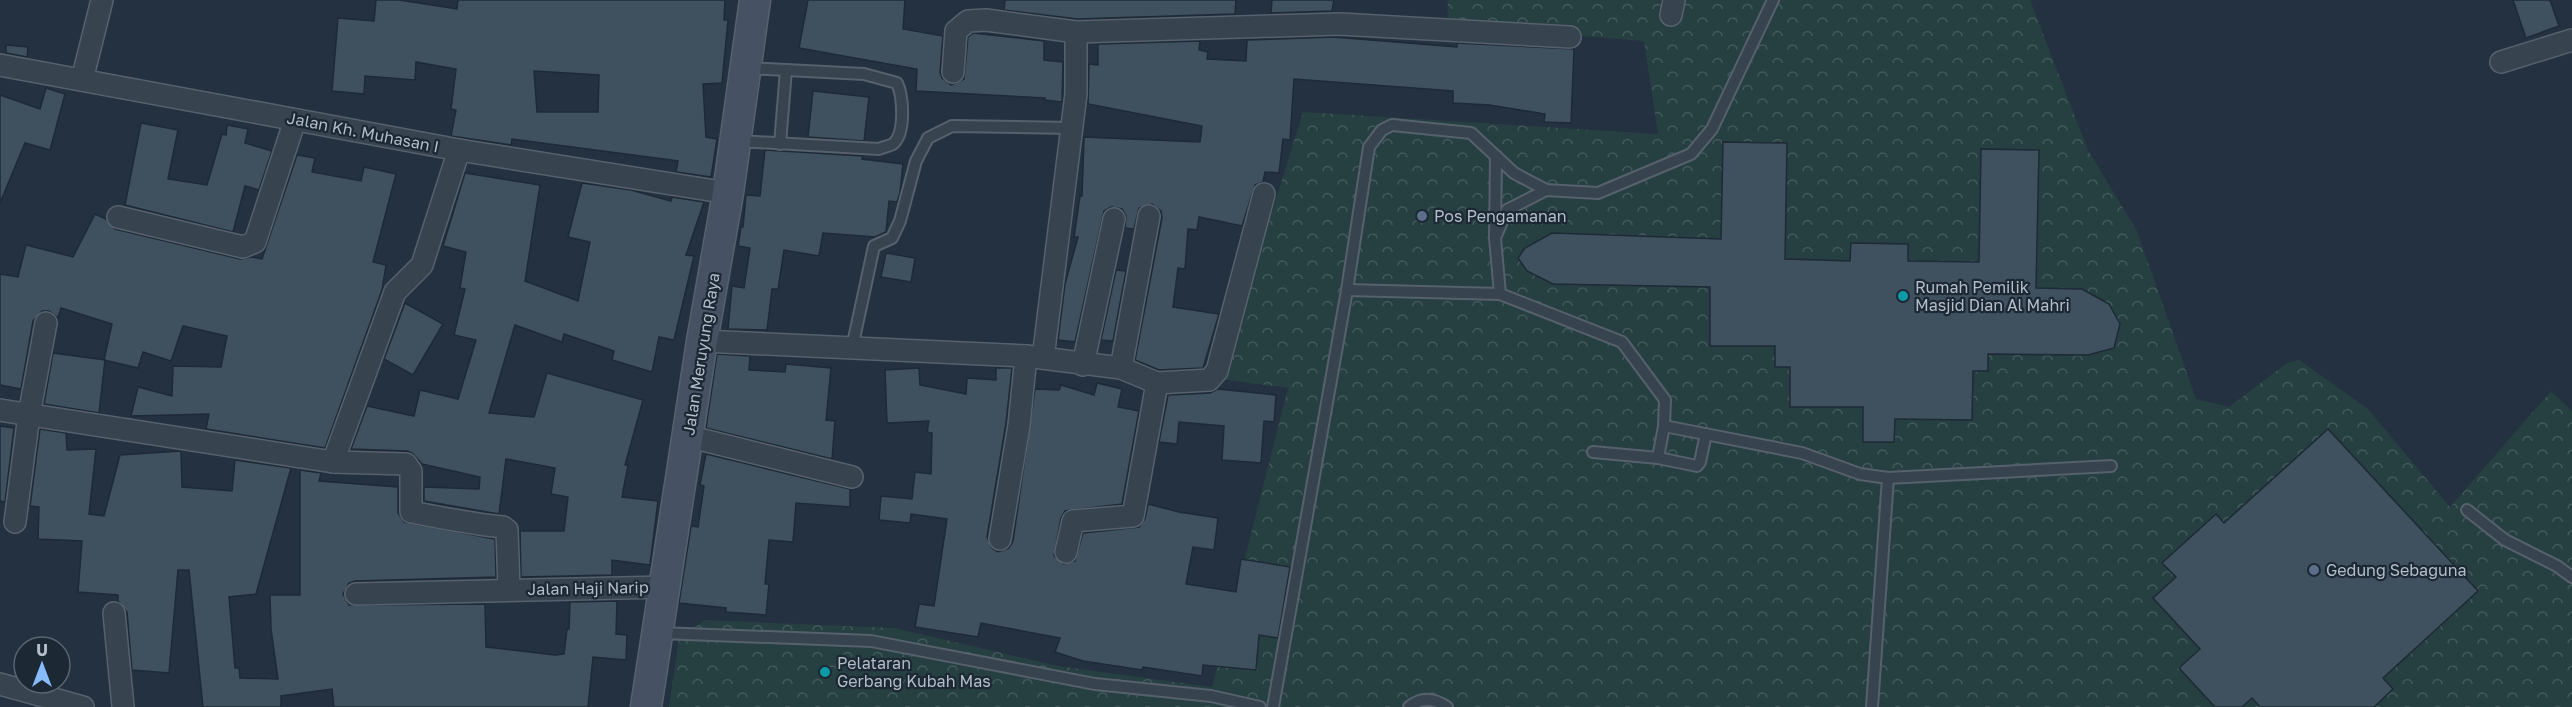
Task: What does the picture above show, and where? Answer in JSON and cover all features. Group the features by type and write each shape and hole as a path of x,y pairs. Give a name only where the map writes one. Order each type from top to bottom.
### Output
{"main road":[{"name":"Jalan Meruyung Raya","path":"646,707 666,587 687,435 728,193 755,0"}],"street":[{"path":"82,80 102,0"},
{"path":"953,72 956,31 988,10 1076,32 1340,24 1570,37"},
{"path":"1000,539 1019,425 1034,357 1072,128 1076,94 1076,32"},
{"path":"2501,62 2572,40"},
{"name":"Jalan Kh. Muhasan I","path":"0,65 459,150 728,193"},
{"path":"118,217 243,247 255,242 295,120"},
{"path":"333,462 395,292 422,265 459,150"},
{"path":"702,341 1034,357 1121,368 1157,383 1209,380 1217,370 1264,194"},
{"path":"1121,368 1149,216"},
{"path":"1083,365 1114,219"},
{"path":"15,522 29,415 46,323"},
{"path":"1066,552 1073,521 1133,516 1157,383"},
{"path":"0,410 333,462 406,464 411,471 411,512 448,518 457,523 503,527 509,536 510,589"},
{"path":"687,435 852,477"},
{"name":"Jalan Haji Narip","path":"356,594 666,587"},
{"path":"114,613 123,707"},
{"path":"0,684 83,707"}],"lane":[{"path":"1273,707 1347,290 1369,147 1382,130 1392,125 1471,133 1514,172 1546,190 1598,193 1691,154 1712,129 1773,0"},
{"path":"735,141 879,149 892,145 898,138 902,116 902,94 897,83 864,74 746,68"},
{"path":"780,144 786,70"},
{"path":"852,348 874,246 892,238 900,221 916,161 928,138 952,126 1072,128"},
{"path":"1496,156 1495,238 1500,294"},
{"path":"1495,238 1507,210 1546,190"},
{"path":"1347,290 1500,294 1622,342 1665,400 1664,426 1658,458"},
{"path":"1664,426 1802,453 1860,474 1888,478 2111,466"},
{"path":"1593,452 1658,458 1697,466 1706,434"},
{"path":"1872,707 1888,478"},
{"path":"2467,510 2505,540 2557,566 2572,577"},
{"path":"659,633 871,641 1095,684 1211,696 1260,707"},
{"path":"1409,707 1416,702 1431,699 1447,707"}],"green space":[{"path":"1448,0 2030,0 2088,150 2137,231 2196,399 2229,407 2287,363 2299,360 2367,408 2450,507 2551,391 2572,411 2572,707 669,707 679,638 705,620 894,628 1058,666 1212,687 1288,388 1220,379 1303,112 1658,134 1644,41 1447,25"}],"building":[{"path":"376,0 399,0 457,9 458,0 725,0 724,20 728,20 722,83 703,84 706,137 717,139 711,177 676,172 678,161 512,139 511,145 451,136 456,110 451,109 456,69 416,62 415,80 365,76 364,94 332,91 338,18 374,21","holes":["534,71 599,75 598,112 537,112"]},
{"path":"808,0 905,0 903,29 943,36 940,72 942,78 951,85 964,79 968,37 973,33 1044,41 1044,60 1063,62 1062,102 1044,100 1045,98 916,91 917,69 799,48"},
{"path":"1005,0 1236,0 1235,14 1077,19 1004,10"},
{"path":"1272,0 1334,0 1332,11 1271,13"},
{"path":"2513,0 2550,0 2559,26 2526,38"},
{"path":"1333,37 1457,47 1457,43 1574,49 1571,123 1544,122 1545,114 1490,105 1453,103 1453,91 1294,79 1290,140 1283,139 1279,173 1265,172 1263,182 1255,185 1242,226 1199,217 1197,230 1188,229 1185,269 1178,268 1173,307 1219,314 1203,368 1159,370 1135,360 1162,218 1161,211 1152,204 1139,208 1134,229 1125,228 1126,216 1122,209 1111,207 1104,211 1075,342 1058,340 1065,284 1078,237 1074,237 1080,196 1082,196 1084,137 1200,142 1202,126 1088,104 1089,64 1098,65 1098,44 1200,41 1199,50 1208,52 1207,59 1246,61 1247,40"},
{"path":"6,45 28,47 27,57 6,53"},
{"path":"46,88 65,94 50,150 25,143 0,203 0,95 40,109"},
{"path":"813,91 869,97 864,141 808,137"},
{"path":"141,123 178,130 168,179 207,185 222,134 226,135 227,125 248,129 245,143 272,151 259,190 245,186 233,232 125,205"},
{"name":"Rumah Pemilik Masjid Dian Al Mahri","path":"1723,142 1787,143 1785,259 1850,261 1851,243 1908,244 1908,261 1979,262 1981,149 2039,150 2036,288 2082,289 2109,304 2120,324 2114,348 2088,355 1988,354 1988,371 1973,371 1972,420 1895,419 1894,442 1863,442 1863,407 1790,407 1790,367 1775,367 1775,346 1710,346 1710,287 1553,284 1527,271 1518,258 1525,248 1552,233 1721,239"},
{"path":"765,150 863,156 862,159 903,164 900,193 897,202 889,201 886,232 875,237 823,233 819,256 784,250 778,289 772,289 767,330 728,329 732,286 744,288 750,248 738,246 741,227 743,227 746,195 760,196"},
{"path":"297,155 315,158 312,172 361,181 364,167 396,174 373,262 386,265 382,290 325,448 206,429 209,414 131,416 138,387 172,396 173,366 221,367 227,336 183,326 171,361 143,352 138,368 104,360 112,324 61,308 58,318 49,311 42,311 33,321 21,389 0,385 0,274 18,277 26,245 73,257 95,214 106,219 115,229 240,259 252,257 262,259"},
{"path":"465,173 540,185 525,281 578,301 590,242 568,237 582,183 631,190 671,201 672,197 704,202 686,255 694,256 674,340 659,337 652,372 612,360 614,351 564,334 562,342 515,325 489,413 534,417 547,373 643,400 625,465 628,465 622,497 658,501 650,565 612,560 612,575 521,577 520,531 564,531 568,497 551,494 555,468 506,459 499,514 424,501 424,487 479,489 480,477 422,464 407,451 351,449 367,406 414,416 420,390 458,399 476,340 454,335 465,289 460,288 466,252 443,246"},
{"path":"886,253 915,258 911,282 881,277"},
{"path":"1116,270 1126,271 1113,341 1101,340"},
{"path":"405,303 443,324 413,375 384,359"},
{"path":"53,353 105,360 99,413 44,404"},
{"path":"717,354 750,356 749,370 785,372 786,364 831,368 826,420 835,421 832,459 706,428"},
{"path":"919,368 920,385 966,394 967,378 996,380 996,368 1012,368 1006,423 987,537 992,548 998,552 1009,548 1013,541 1035,389 1059,390 1061,385 1094,395 1097,383 1122,389 1118,407 1139,411 1122,504 1065,511 1061,518 1054,556 1064,564 1075,561 1083,533 1139,527 1145,519 1148,504 1218,518 1214,550 1193,547 1186,584 1236,592 1241,559 1290,567 1278,638 1259,635 1256,670 1203,665 1202,676 1143,667 1142,670 1083,661 1055,652 1060,638 981,623 978,637 915,627 919,604 934,606 947,519 911,514 910,523 879,520 881,496 912,499 915,472 931,474 932,433 927,432 929,421 887,423 885,370"},
{"path":"1218,389 1276,395 1274,422 1264,421 1261,463 1222,460 1224,426 1179,422 1177,444 1159,442 1168,395 1210,393"},
{"path":"0,426 14,428 5,502 0,501"},
{"path":"40,429 66,433 67,450 96,449 89,514 104,516 120,455 181,451 182,487 232,491 235,460 291,468 256,594 229,597 235,668 239,668 240,678 278,679 271,629 270,595 300,595 300,470 321,473 319,481 398,487 398,513 404,522 495,539 496,577 355,581 349,583 343,594 349,605 485,604 486,647 555,655 564,654 567,629 569,629 570,602 617,601 616,634 627,635 626,660 593,657 588,707 334,707 332,689 281,696 281,707 203,707 189,570 178,570 169,673 132,670 127,612 118,601 118,595 78,592 82,541 38,539 39,507 30,506"},
{"name":"Gedung Sebaguna","path":"2328,429 2478,591 2383,678 2393,689 2374,707 2260,707 2252,698 2242,707 2215,707 2179,668 2200,649 2153,598 2176,577 2162,563 2216,514 2224,523"},
{"path":"706,454 850,489 850,507 796,503 793,542 769,540 765,584 769,584 766,615 726,612 726,608 679,603 691,526 698,527 704,486 700,485"}],"place":[{"name":"Pos Pengamanan","path":"1422,216"},
{"name":"Rumah Pemilik Masjid Dian Al Mahri","path":"1903,296"},
{"name":"Gedung Sebaguna","path":"2314,570"},
{"name":"Pelataran Gerbang Kubah Mas","path":"825,672"}]}
